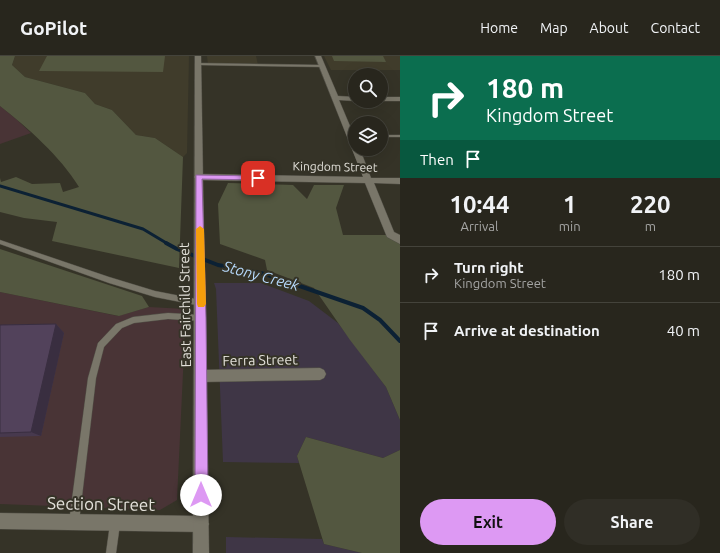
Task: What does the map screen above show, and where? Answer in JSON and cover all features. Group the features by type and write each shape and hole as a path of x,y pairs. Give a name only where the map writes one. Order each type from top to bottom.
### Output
{"street":[{"path":"318,56 348,127"},
{"name":"East Fairchild Street","path":"198,60 198,177 202,318 201,553"},
{"path":"335,98 348,98"},
{"path":"388,99 400,99"},
{"path":"359,156 367,180 390,234 400,240"},
{"name":"Kingdom Street","path":"198,177 400,180"},
{"name":"Ferra Street","path":"202,376 320,374"},
{"name":"Section Street","path":"0,521 115,524 201,524"}],"lane":[{"path":"198,60 322,66"},
{"path":"388,136 400,136"},
{"path":"0,242 109,280 155,294 201,303"},
{"path":"74,523 92,378 101,345 119,326 134,320 168,316 202,318"},
{"path":"111,553 115,524"}],"shaded area":[{"path":"15,56 189,56 187,153 183,157 155,138 136,135 112,110 95,104 85,93 25,77 12,65"},
{"path":"207,56 256,56 258,65 208,65"},
{"path":"324,56 400,56 400,70 388,70 388,68 348,68 348,70 331,70"},
{"path":"0,106 16,119 31,133 0,144"},
{"path":"214,283 261,283 309,301 338,323 386,387 400,420 400,450 383,458 306,437 297,456 299,463 223,462 216,289"},
{"path":"0,292 118,316 149,307 186,309 177,500 160,510 0,504"},
{"path":"226,537 322,539 324,544 362,553 226,553"}],"green space":[{"path":"0,56 15,56 12,65 25,77 85,93 95,104 112,110 136,135 155,138 183,157 179,268 52,241 57,222 24,218 0,212 0,178 1,182 16,177 32,184 60,183 63,192 79,187 63,164 43,143 0,106"},
{"path":"47,56 165,56 163,72 39,71"},
{"path":"332,56 383,56 386,62 334,61"},
{"path":"228,183 293,185 307,199 314,185 344,185 336,208 343,235 389,235 400,240 400,420 386,387 350,340 314,288 267,270 265,260 220,244 218,204"},
{"path":"0,249 142,296 149,307 119,316 0,292"},
{"path":"306,437 383,458 400,450 400,553 362,553 324,544 297,456"}],"building":[{"path":"56,324 31,432 0,433 0,325"}],"waterway":[{"name":"Stony Creek","path":"0,186 143,229 168,244"},
{"name":"Stony Creek","path":"166,243 177,249 218,265 265,274 363,308 380,320 400,341"}],"slow traffic":[{"path":"200,229 201,304"}],"route":[{"path":"201,495 202,318 198,177 258,178"}]}
